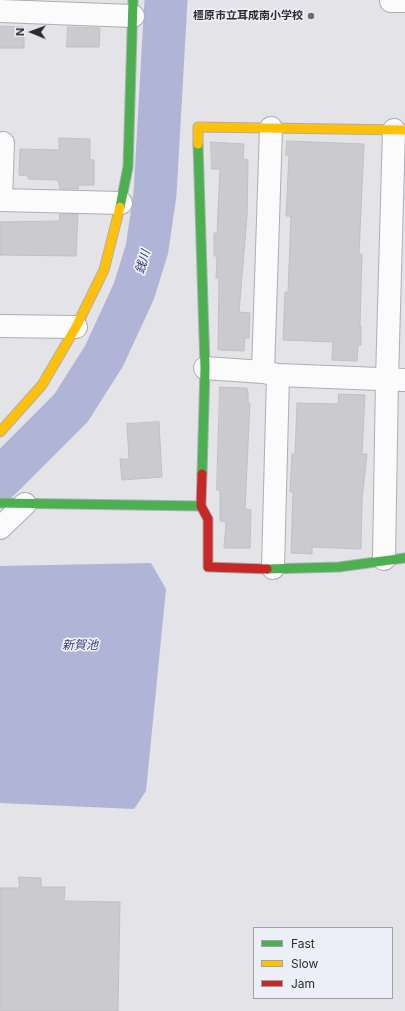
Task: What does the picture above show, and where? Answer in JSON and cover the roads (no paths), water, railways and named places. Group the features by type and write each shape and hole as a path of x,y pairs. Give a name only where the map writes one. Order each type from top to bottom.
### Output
{"street":[{"path":"0,11 133,8 128,167 121,203 104,270 76,327 42,384 0,432"},
{"path":"198,127 400,130 395,559 365,565 330,568 208,567 208,519 201,506 205,368 198,127"},
{"path":"272,128 270,373 273,568"},
{"path":"3,143 1,200 121,203"},
{"path":"0,326 76,327"},
{"path":"205,368 270,373 396,379"},
{"path":"2,503 201,506"},
{"path":"0,528 25,504"}],"water":[{"name":"新賀池","path":"151,563 166,589 146,791 134,809 0,803 0,566"}],"waterway":[{"name":"銭川","path":"0,479 71,408 104,356 134,291 147,249 155,194 166,0"}],"place":[{"name":"橿原市立耳成南小学校","path":"311,16"}]}
